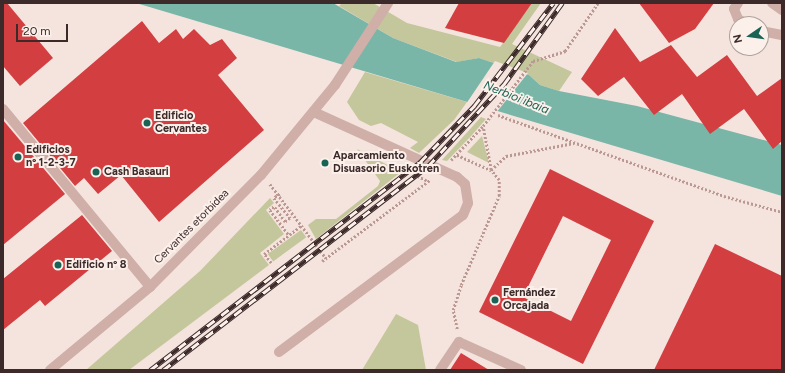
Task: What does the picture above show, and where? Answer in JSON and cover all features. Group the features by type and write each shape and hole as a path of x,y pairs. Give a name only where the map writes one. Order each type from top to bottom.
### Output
{"street":[{"path":"737,16 734,8 738,3"},
{"path":"772,3 782,10"},
{"name":"Cervantes etorbidea","path":"50,370 150,287 261,175 335,85 387,5"},
{"path":"769,33 782,35"},
{"path":"3,109 150,287"},
{"path":"280,352 462,214 468,203 465,184 440,170 314,112"},
{"path":"440,370 459,342 521,370"}],"path":[{"path":"322,261 440,170 457,155 488,120 533,61 564,51 598,3"},
{"path":"498,115 724,196 782,212"},
{"path":"459,342 453,310 461,285 499,196 499,180 491,170 482,127"},
{"path":"491,170 506,156 575,143"},
{"path":"457,155 491,170"},
{"path":"261,175 280,194 326,258"},
{"path":"280,194 274,198 290,218 285,222 274,207 270,210 289,235"},
{"path":"271,263 264,254 302,225"}],"green space":[{"path":"342,3 373,3 407,23 500,47 532,3 541,3 512,44 572,72 559,91 540,85 529,75 479,58 457,62 393,38 339,6"},
{"path":"365,72 467,102 454,120 419,153 410,148 418,142 381,123 371,126 359,120 347,102"},
{"path":"481,117 486,119 472,135 447,161 442,160"},
{"path":"482,136 489,163 467,152"},
{"path":"357,149 401,172 316,239 308,225 316,219 336,219 378,186 380,181"},
{"path":"270,198 274,203 266,210 284,234 260,253 269,265 129,370 86,370 200,271"},
{"path":"301,230 306,237 273,261 268,254"},
{"path":"396,314 418,325 426,370 362,370"}],"water":[{"name":"Nerbioi ibaia","path":"136,3 333,3 393,38 456,62 479,58 529,75 540,85 559,91 637,106 782,145 782,196"}],"pier":[{"path":"495,61 528,73 496,113 466,104"}],"building":[{"path":"3,3 7,3 53,58 20,86 3,66"},
{"path":"459,3 532,3 504,43 445,28"},
{"path":"639,3 714,3 695,29 669,43"},
{"name":"Edificio Cervantes","path":"142,21 159,43 176,29 183,39 194,29 210,45 222,39 237,58 218,75 264,130 159,222 121,175 98,194 84,178 75,186 23,123"},
{"path":"615,28 640,62 671,45 697,77 727,55 757,96 782,78 782,141 773,149 744,109 710,134 682,94 654,115 624,77 598,96 581,79"},
{"name":"Edificios nº 1-2-3-7","path":"3,120 65,194 3,245"},
{"path":"550,169 654,221 583,364 479,312","holes":["563,216 611,240 571,321 523,297"]},
{"name":"Edificio nº 8","path":"82,215 112,251 45,306 40,300 3,330 3,279"},
{"path":"715,244 782,276 782,370 654,370"},
{"path":"461,353 489,370 450,370"}],"railway":[{"path":"150,370 420,162 474,106 553,3"},
{"path":"163,370 428,166 504,84 562,3"}],"place":[{"name":"Edificio Cervantes","path":"147,123"},
{"name":"Edificios nº 1-2-3-7","path":"18,157"},
{"name":"Aparcamiento Disuasorio Euskotren","path":"325,163"},
{"name":"Cash Basauri","path":"96,172"},
{"name":"Edificio nº 8","path":"58,265"},
{"name":"Fernández Orcajada","path":"495,300"}]}
